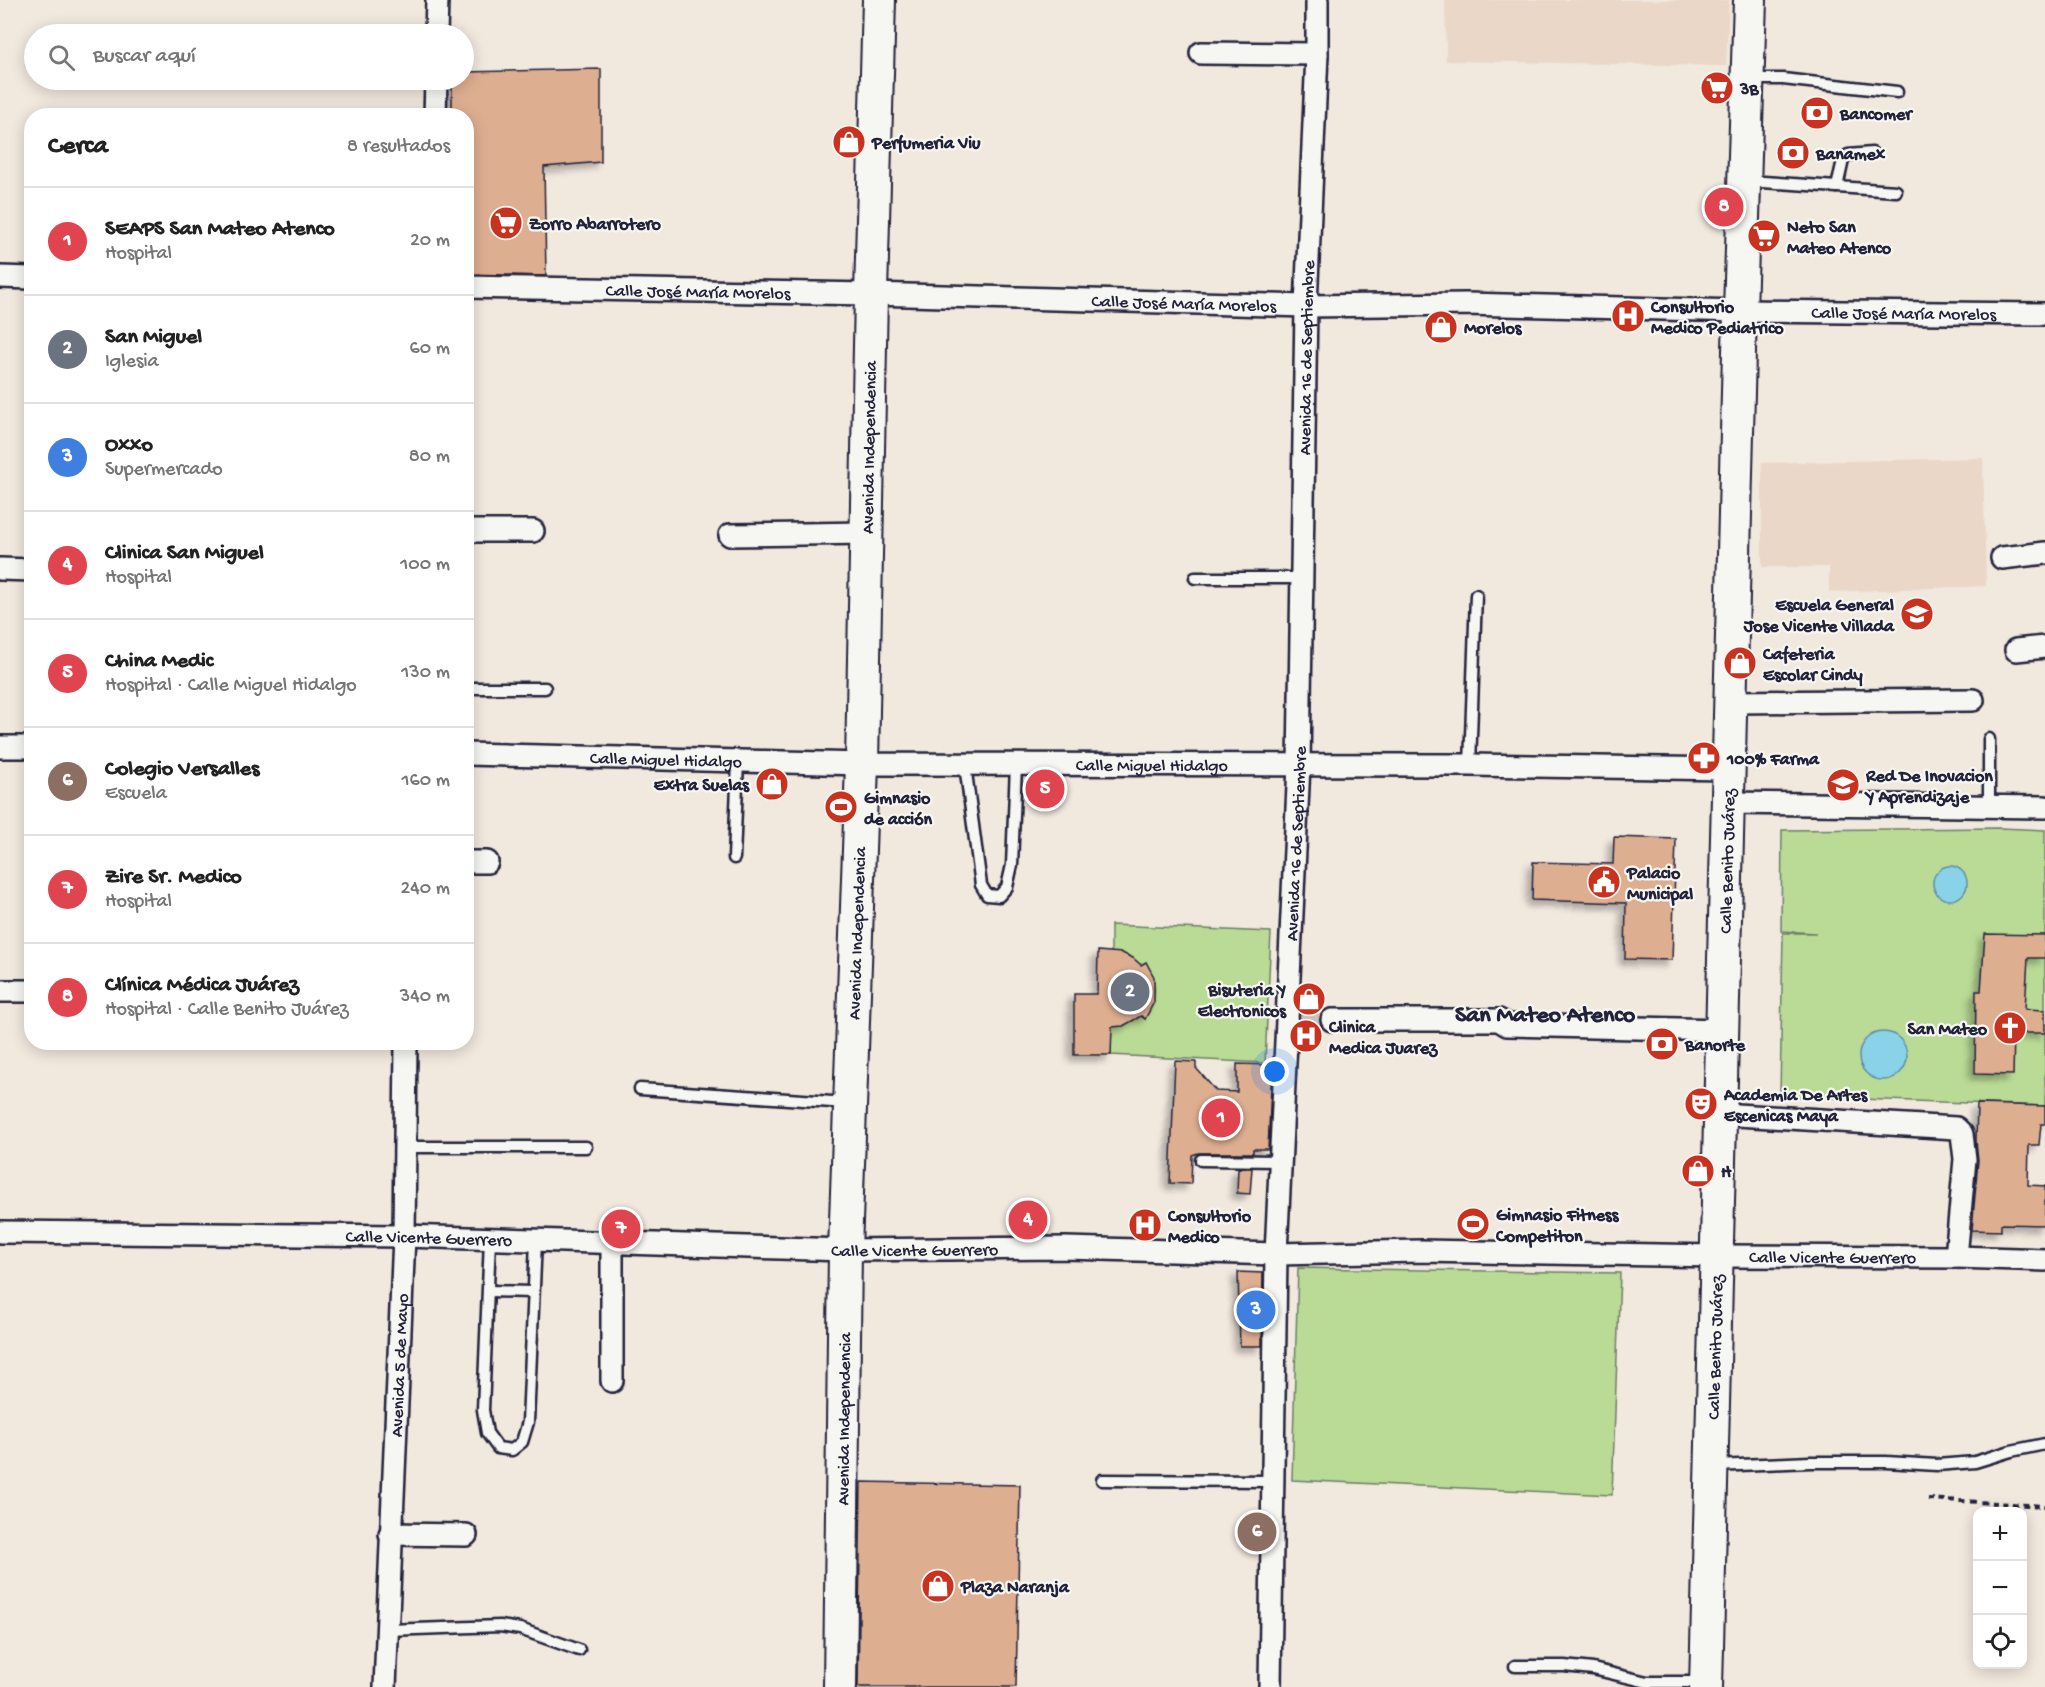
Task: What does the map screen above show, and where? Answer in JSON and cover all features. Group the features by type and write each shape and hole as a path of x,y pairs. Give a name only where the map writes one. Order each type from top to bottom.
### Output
{"main road":[{"name":"Avenida Independencia","path":"840,1687 845,1250 862,764 879,0"},
{"name":"Calle Benito Juárez","path":"1706,1685 1740,310 1750,0"}],"street":[{"path":"436,24 437,0"},
{"name":"Avenida 16 de Septiembre","path":"1270,1687 1275,1254 1280,1161 1293,1020 1306,306 1317,54 1317,0"},
{"path":"1201,53 1317,54"},
{"path":"435,90 435,108"},
{"path":"0,277 24,278"},
{"name":"Calle José María Morelos","path":"474,287 871,294 1306,306 1466,304 2045,314"},
{"path":"474,531 533,531"},
{"path":"730,535 866,533"},
{"path":"2002,558 2045,553"},
{"path":"0,569 24,570"},
{"path":"2016,650 2045,647"},
{"path":"1731,702 1973,700"},
{"path":"0,747 24,747"},
{"name":"Calle Miguel Hidalgo","path":"474,754 862,764 1470,765 1729,769"},
{"path":"1729,803 2045,807"},
{"path":"0,991 24,992"},
{"path":"1332,1020 1499,1020 1507,1025 1723,1029"},
{"name":"Avenida 5 de Mayo","path":"385,1687 404,1236 406,1050"},
{"path":"1720,1114 1956,1128 1962,1134 1965,1159 1956,1257"},
{"name":"Calle Vicente Guerrero","path":"0,1232 404,1236 845,1250 1066,1248 1275,1254 1421,1251 2045,1260"},
{"path":"612,1243 612,1381"},
{"path":"390,1534 466,1534"}],"lane":[{"path":"1747,79 1783,79 1897,92"},
{"path":"1837,187 1843,160 1848,155 1872,153"},
{"path":"1744,181 1896,191"},
{"path":"1195,578 1302,578"},
{"path":"1470,765 1476,595"},
{"path":"474,688 545,688"},
{"path":"1989,739 1989,806"},
{"path":"734,858 738,761"},
{"path":"965,765 981,885 987,895 999,896 1007,887 1012,866 1016,765"},
{"path":"640,1089 851,1103"},
{"path":"405,1147 586,1147"},
{"path":"1201,1160 1280,1161"},
{"path":"490,1239 483,1410 487,1433 498,1448 512,1450 522,1442 528,1422 536,1240"},
{"path":"489,1291 533,1292"},
{"path":"1711,1466 1810,1462 1937,1465 1975,1462 2045,1444"},
{"path":"1102,1480 1272,1481"},
{"path":"387,1629 500,1626 520,1629 579,1650"},
{"path":"1515,1666 1564,1666 1593,1669 1647,1682 1706,1685"}],"path":[{"path":"1928,1499 2045,1506"}],"shaded area":[{"path":"1445,0 1729,0 1726,66 1446,61"},
{"path":"1983,458 1986,586 1829,592 1829,567 1762,567 1762,463"}],"green space":[{"path":"2000,828 2045,830 2045,1106 1780,1096 1783,933 1816,933 1781,931 1782,830"},
{"path":"1111,925 1271,932 1265,1063 1111,1055 1111,1047 1098,1024 1123,1026 1140,1015 1145,1019 1154,997 1154,984 1146,962 1141,965 1111,952"},
{"path":"1298,1268 1620,1273 1612,1495 1292,1480"}],"water":[{"path":"1950,866 1962,871 1967,883 1962,895 1950,900 1938,895 1933,883 1938,871"},
{"path":"1883,1032 1900,1039 1907,1056 1900,1073 1883,1080 1866,1073 1859,1056 1866,1039"}],"building":[{"name":"Zorro Abarrotero","path":"601,69 601,162 544,167 546,276 474,274 474,108 452,108 452,90 474,90 474,72"},
{"name":"Palacio Municipal","path":"1614,837 1676,839 1672,960 1625,959 1626,903 1532,900 1533,862 1613,864"},
{"path":"1985,934 2045,935 2045,958 2028,958 2025,1009 2045,1010 2045,1033 2014,1033 2013,1075 1975,1074 1976,991 1981,991"},
{"path":"1098,951 1122,953 1141,965 1146,962 1154,977 1154,1002 1145,1019 1141,1016 1123,1026 1112,1027 1111,1055 1074,1055 1074,994 1097,994"},
{"path":"1175,1061 1196,1062 1196,1068 1216,1091 1237,1092 1237,1064 1272,1065 1268,1149 1253,1149 1253,1153 1198,1153 1192,1155 1191,1184 1170,1183"},
{"path":"1977,1104 2045,1106 2045,1124 2041,1124 2039,1145 2029,1145 2028,1185 2045,1186 2045,1225 2001,1224 2001,1231 1972,1230 1978,1160"},
{"path":"1238,1168 1252,1168 1250,1194 1237,1193"},
{"path":"1238,1272 1263,1273 1262,1346 1240,1346"},
{"name":"Plaza Naranja","path":"861,1482 1020,1485 1016,1687 858,1687"}],"tunnel":[{"path":"1298,1020 1332,1020"}],"place":[{"name":"3B","path":"1717,88"},
{"name":"Bancomer","path":"1817,113"},
{"name":"Perfumeria Viu","path":"849,142"},
{"name":"Banamex","path":"1793,153"},
{"name":"Clínica Médica Juárez","path":"1724,207"},
{"name":"Zorro Abarrotero","path":"506,223"},
{"name":"Neto San Mateo Atenco","path":"1764,236"},
{"name":"Consultorio Medico Pediatrico","path":"1628,316"},
{"name":"Morelos","path":"1441,327"},
{"name":"Escuela General Jose Vicente Villada","path":"1917,614"},
{"name":"Cafeteria Escolar Cindy","path":"1740,663"},
{"name":"100% Farma","path":"1704,758"},
{"name":"Extra Suelas","path":"772,784"},
{"name":"Red De Inovacion Y Aprendizaje","path":"1843,785"},
{"name":"China Medic","path":"1045,789"},
{"name":"Gimnasio de acción","path":"841,807"},
{"name":"Palacio Municipal","path":"1604,882"},
{"name":"San Miguel","path":"1130,992"},
{"name":"Bisuteria Y Electronicos","path":"1309,999"},
{"name":"San Mateo","path":"2010,1028"},
{"name":"Clinica Medica Juarez","path":"1306,1036"},
{"name":"Banorte","path":"1662,1044"},
{"name":"Academia De Artes Escenicas Maya","path":"1701,1104"},
{"name":"SEAPS San Mateo Atenco","path":"1221,1118"},
{"name":"H","path":"1698,1171"},
{"name":"Clinica San Miguel","path":"1028,1220"},
{"name":"Gimnasio Fitness Competiton","path":"1473,1224"},
{"name":"Consultorio Medico","path":"1145,1225"},
{"name":"Zire Sr. Medico","path":"621,1229"},
{"name":"Oxxo","path":"1256,1310"},
{"name":"Colegio Versalles","path":"1257,1532"},
{"name":"Plaza Naranja","path":"938,1586"}],"district":[{"name":"San Mateo Atenco","path":"1545,1013"}]}
